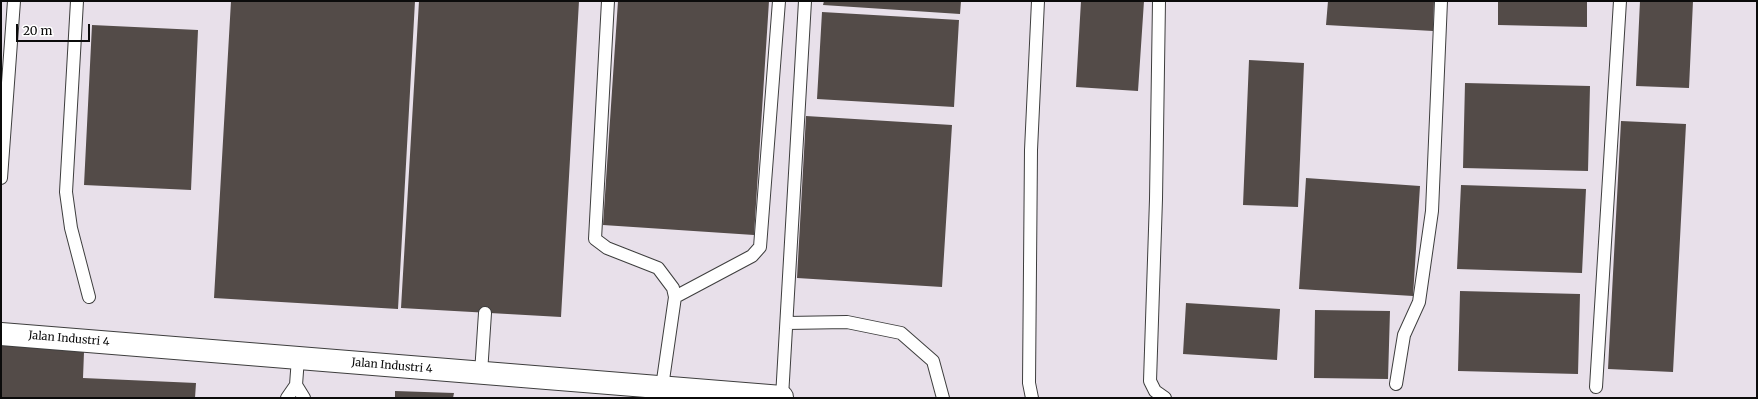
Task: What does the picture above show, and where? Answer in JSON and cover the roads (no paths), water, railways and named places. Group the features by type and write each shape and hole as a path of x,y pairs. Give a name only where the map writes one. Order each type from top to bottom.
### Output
{"street":[{"name":"Jalan Industri 4","path":"1,334 785,398"}],"lane":[{"path":"1,178 14,1"},
{"path":"77,1 66,192 71,228 89,298"},
{"path":"608,1 595,239 607,248 658,268 673,288 675,297 662,387"},
{"path":"675,297 752,256 760,247 779,1"},
{"path":"785,398 787,323 806,1"},
{"path":"1032,398 1029,383 1031,150 1038,1"},
{"path":"1159,1 1156,199 1150,381 1155,391 1166,398"},
{"path":"1396,384 1404,335 1419,302 1432,211 1441,1"},
{"path":"1596,387 1620,1"},
{"path":"481,373 485,312"},
{"path":"787,323 847,322 901,333 933,361 943,398"},
{"path":"287,398 296,385 298,358"},
{"path":"296,385 304,398"}]}
